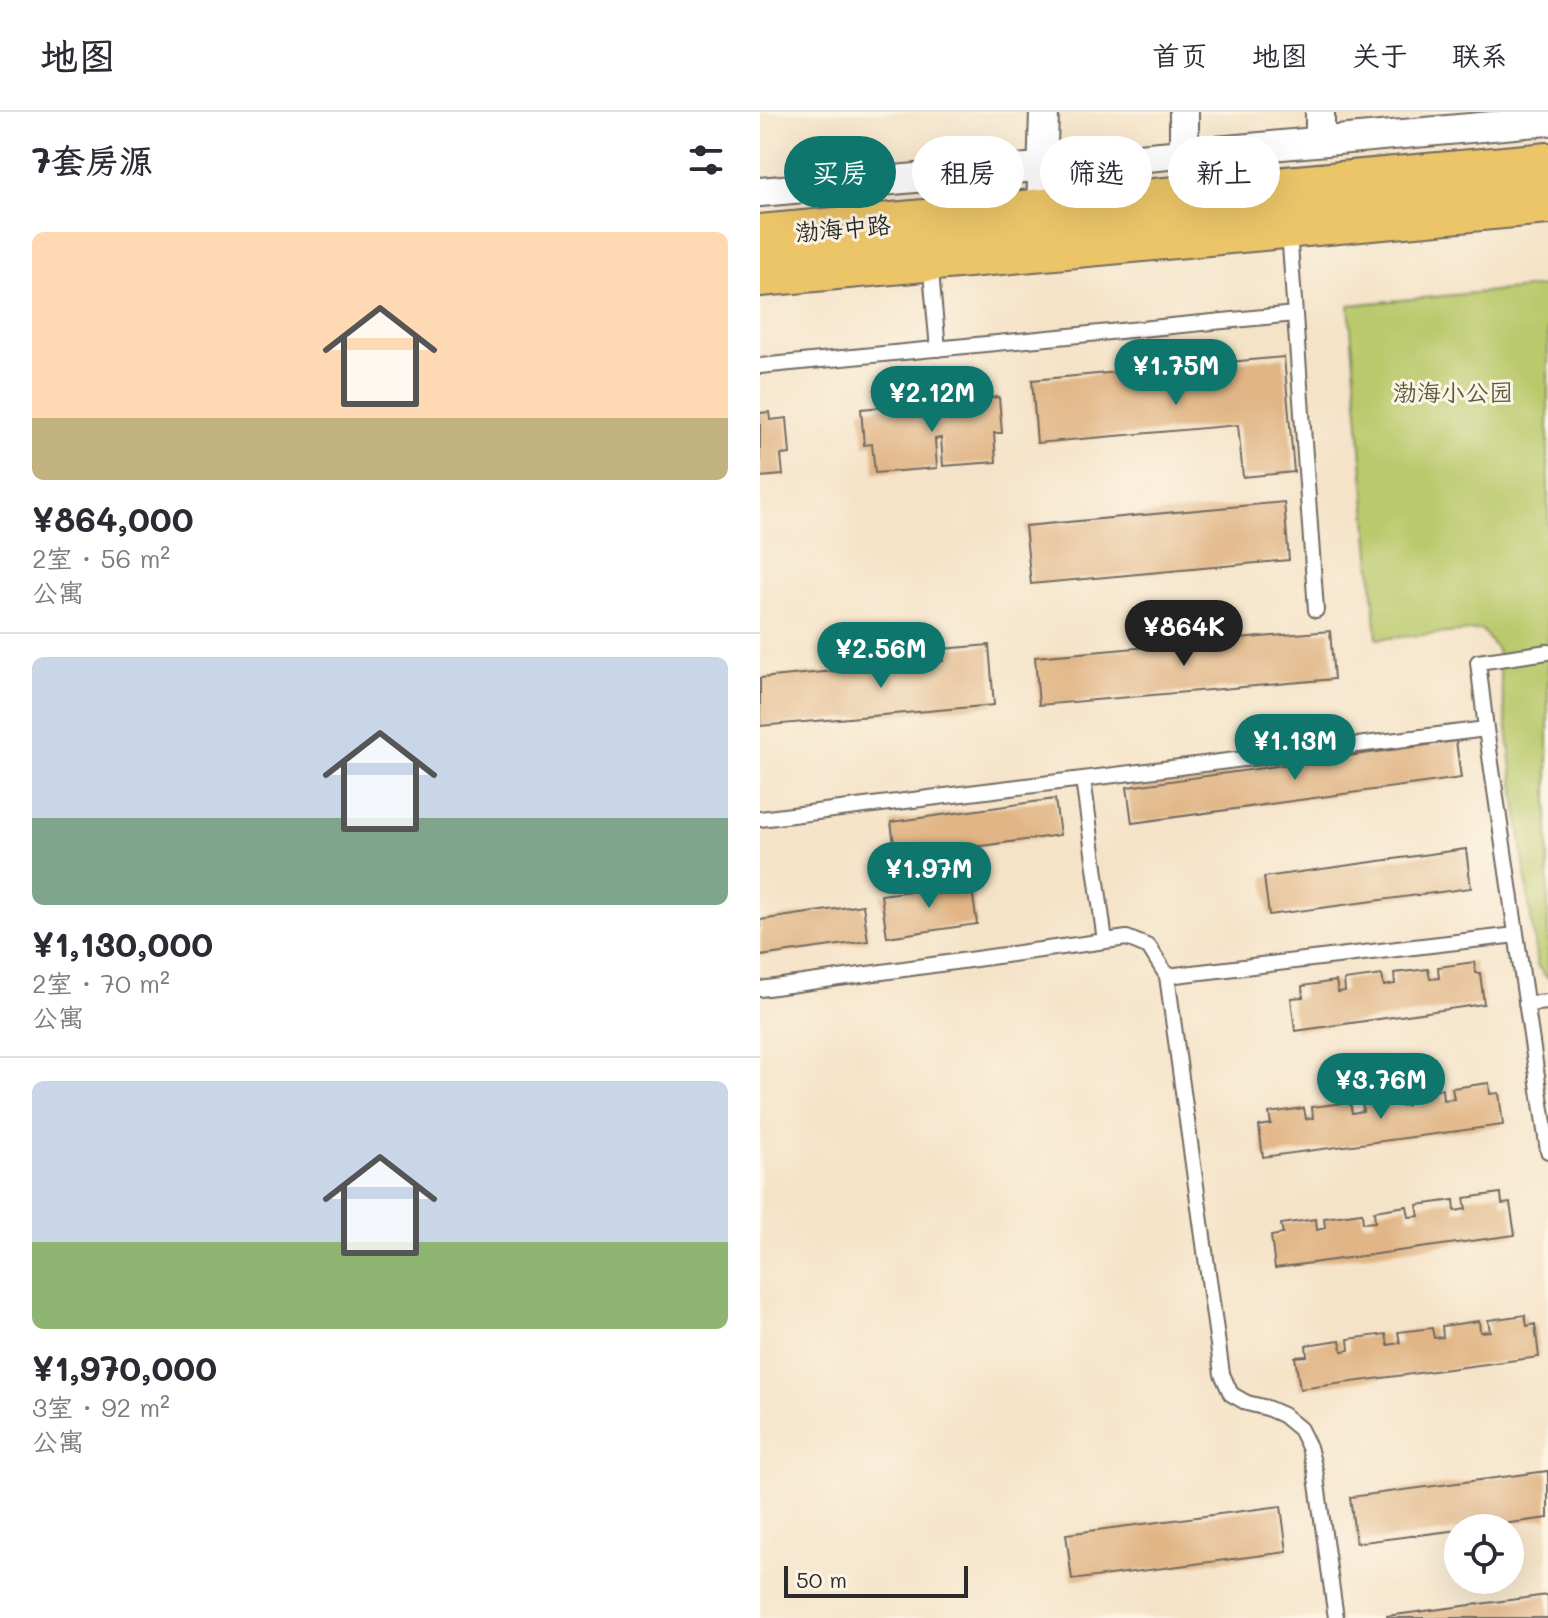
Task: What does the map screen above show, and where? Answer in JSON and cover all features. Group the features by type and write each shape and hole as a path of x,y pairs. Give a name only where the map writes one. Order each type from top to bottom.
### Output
{"main road":[{"name":"渤海中路","path":"760,237 1548,165"},
{"name":"渤海中路","path":"760,274 1548,202"}],"street":[{"path":"1043,136 1044,112"},
{"path":"1184,112 1184,136"},
{"path":"1320,112 1320,141"},
{"path":"1280,145 1439,121 1548,121"},
{"path":"760,192 1040,167"}],"lane":[{"path":"1289,226 1316,610"},
{"path":"930,259 938,349"},
{"path":"760,366 1295,314"},
{"path":"1548,652 1478,662 1548,1151"},
{"path":"760,819 1486,729"},
{"path":"1083,779 1105,941"},
{"path":"1167,976 1516,935"},
{"path":"760,989 1127,938 1149,947 1167,976 1222,1374 1231,1394 1283,1415 1300,1429 1309,1447 1336,1618"},
{"path":"1526,1004 1548,1002"}],"green space":[{"name":"渤海小公园","path":"1548,286 1547,978 1537,965 1497,650 1482,630 1377,639 1349,305"}],"building":[{"path":"1284,357 1294,472 1243,477 1238,425 1037,443 1032,380"},
{"path":"999,397 1002,433 994,433 996,462 943,466 941,438 935,439 937,468 875,473 872,444 864,445 861,409"},
{"path":"769,412 770,420 787,418 790,454 781,455 783,475 760,477 760,413"},
{"path":"1284,502 1289,560 1031,584 1025,526"},
{"path":"1330,631 1334,679 1039,705 1035,657"},
{"path":"989,645 994,705 760,726 760,678 943,661 942,649"},
{"path":"1456,741 1461,778 1132,823 1127,787"},
{"path":"1055,799 1060,835 896,858 891,822"},
{"path":"1466,849 1471,888 1269,915 1264,877"},
{"path":"971,883 977,924 887,937 881,895"},
{"path":"863,905 868,941 760,956 760,920"},
{"path":"1474,962 1476,973 1480,973 1484,1004 1295,1031 1291,998 1303,997 1302,986 1336,981 1338,992 1345,991 1344,980 1382,975 1384,986 1395,984 1394,973 1428,969 1430,979 1439,978 1438,967"},
{"path":"1489,1083 1490,1094 1499,1093 1503,1125 1263,1157 1259,1126 1271,1124 1269,1113 1304,1108 1306,1119 1313,1118 1312,1107 1350,1102 1352,1113 1363,1111 1362,1100 1396,1096 1397,1106 1407,1105 1405,1094 1442,1089 1443,1100 1454,1099 1452,1088"},
{"path":"1501,1193 1502,1204 1510,1203 1515,1235 1275,1268 1271,1236 1283,1234 1281,1224 1316,1219 1317,1230 1325,1228 1324,1218 1362,1213 1363,1223 1375,1222 1374,1211 1407,1206 1409,1217 1419,1216 1417,1205 1454,1200 1455,1211 1466,1209 1464,1198"},
{"path":"1525,1315 1527,1326 1535,1324 1539,1357 1300,1389 1295,1357 1307,1356 1306,1345 1340,1340 1342,1351 1349,1350 1348,1339 1386,1334 1388,1345 1400,1343 1398,1332 1432,1328 1434,1338 1443,1337 1442,1326 1479,1321 1480,1332 1490,1331 1488,1320"},
{"path":"1548,1471 1548,1518 1524,1521 1524,1514 1444,1514 1444,1532 1356,1543 1350,1497"},
{"path":"1281,1506 1287,1552 1072,1580 1066,1534"},
{"path":"1548,1595 1548,1618 1387,1618 1387,1616"}]}
